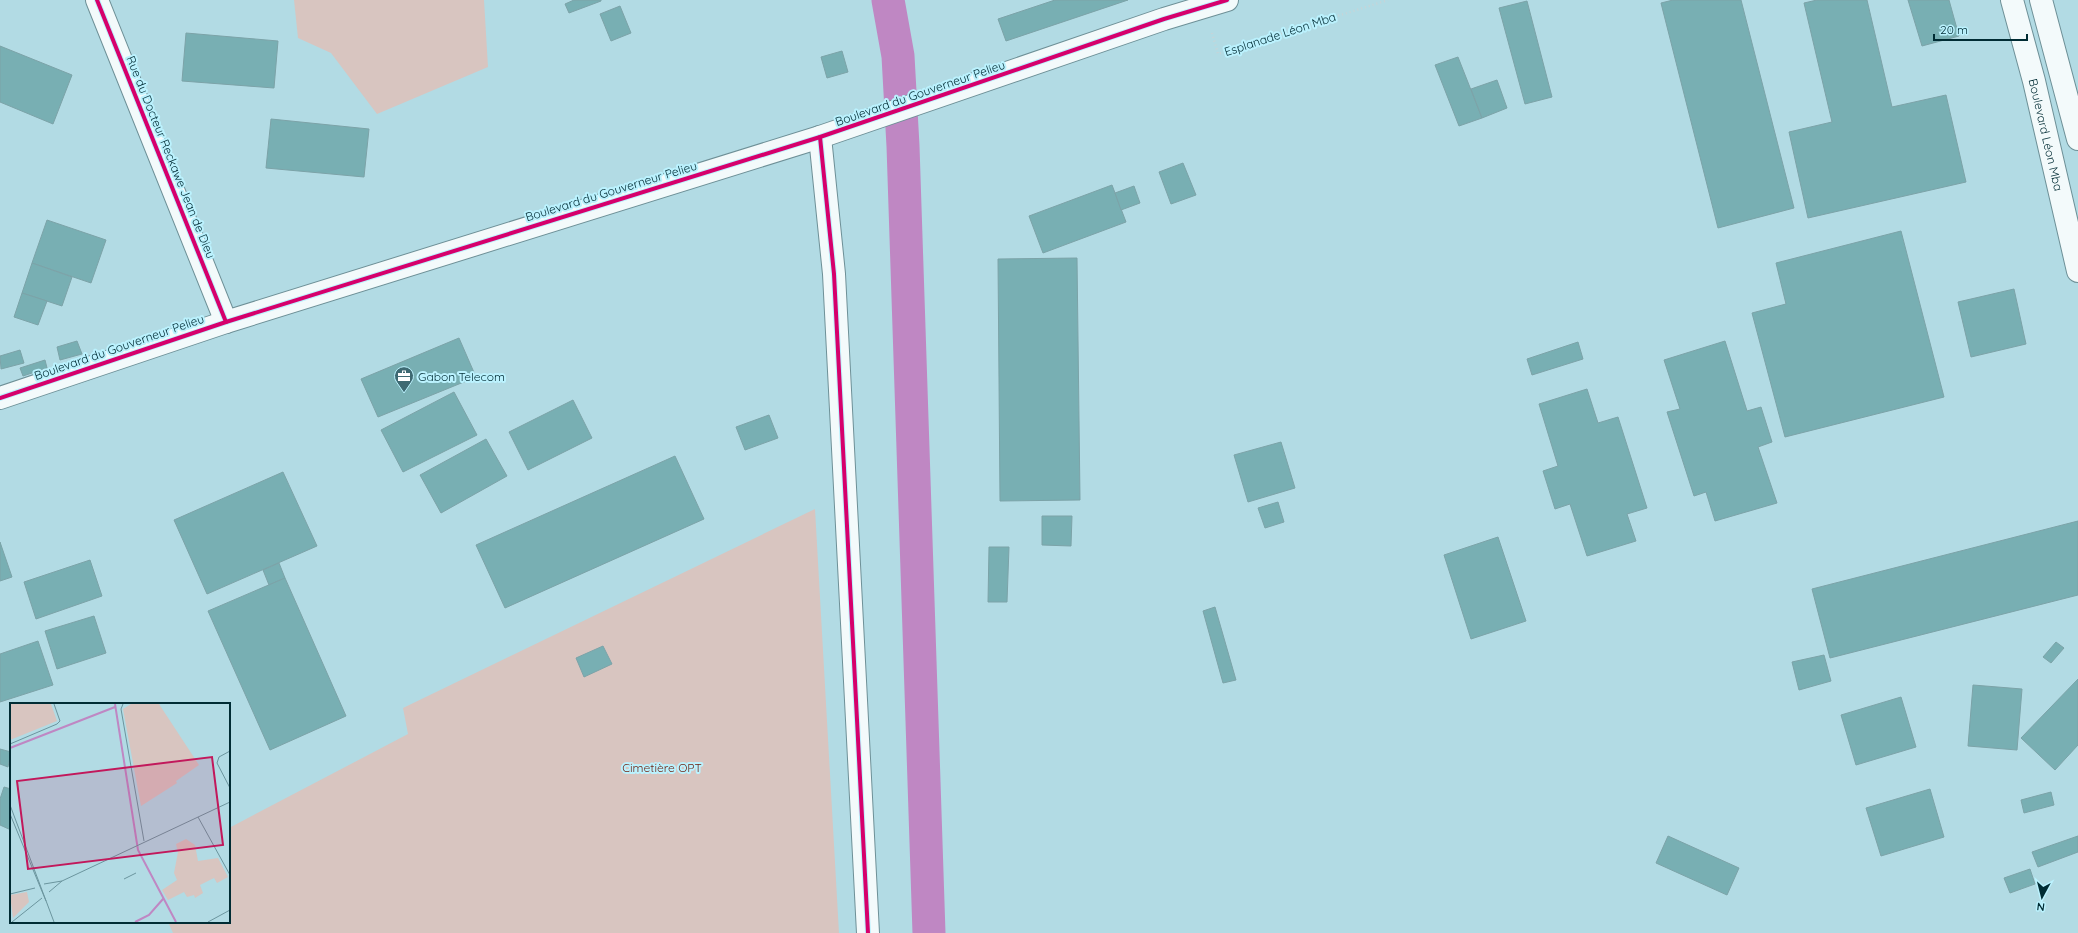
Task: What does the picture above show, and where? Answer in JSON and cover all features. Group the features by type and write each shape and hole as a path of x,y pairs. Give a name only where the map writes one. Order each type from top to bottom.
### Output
{"street":[{"name":"Rue du Docteur Reckawe Jean de Dieu","path":"97,0 226,322"},
{"name":"Boulevard du Gouverneur Pelieu","path":"0,398 226,322 848,128 1164,19 1227,0"},
{"name":"Boulevard Léon Mba","path":"2012,0 2034,81 2078,271"},
{"path":"2041,0 2078,139"},
{"path":"820,137 834,274 868,933"}],"green space":[{"path":"294,0 484,0 488,67 377,114 331,53 298,38"},
{"name":"Cimetière OPT","path":"815,509 839,933 173,933 168,923 230,923 230,827 408,734 403,708"}],"building":[{"path":"574,0 601,1 569,13 565,4"},
{"path":"1055,0 1128,0 1006,41 998,19"},
{"path":"1673,0 1741,0 1794,208 1718,228 1661,3"},
{"path":"1817,0 1867,0 1892,107 1946,95 1966,182 1808,218 1789,132 1832,122 1804,3"},
{"path":"1908,0 1949,0 1959,36 1922,46"},
{"path":"1527,1 1552,97 1525,104 1499,8"},
{"path":"620,6 631,33 611,41 600,14"},
{"path":"186,33 278,41 274,88 182,81"},
{"path":"0,46 72,75 53,124 0,102"},
{"path":"842,51 848,72 827,78 821,57"},
{"path":"1458,57 1482,118 1459,126 1435,65"},
{"path":"1497,80 1507,108 1482,118 1471,89"},
{"path":"271,119 369,129 364,177 266,168"},
{"path":"1183,163 1196,195 1171,204 1159,172"},
{"path":"1112,185 1126,222 1043,253 1029,216"},
{"path":"1134,186 1140,203 1121,210 1115,193"},
{"path":"47,220 106,240 91,283 32,263"},
{"path":"1901,231 1944,397 1785,437 1752,313 1786,304 1776,263"},
{"path":"1077,258 1080,500 1000,501 998,259"},
{"path":"32,263 72,277 62,306 22,293"},
{"path":"2014,289 2026,344 1971,357 1958,302"},
{"path":"22,293 47,301 38,325 14,317"},
{"path":"459,338 476,377 378,417 361,379"},
{"path":"77,341 82,354 60,360 57,347"},
{"path":"1725,341 1747,411 1761,407 1772,442 1758,447 1777,503 1715,521 1706,492 1694,496 1667,412 1680,409 1664,360"},
{"path":"1578,342 1583,359 1532,375 1527,359"},
{"path":"20,350 24,363 1,369 0,356"},
{"path":"45,360 47,368 23,376 20,368"},
{"path":"1587,389 1598,423 1618,417 1647,508 1627,514 1636,541 1587,556 1570,504 1555,509 1543,471 1558,466 1539,404"},
{"path":"454,392 477,435 403,472 381,430"},
{"path":"573,400 592,438 528,470 509,432"},
{"path":"769,415 778,438 745,450 736,427"},
{"path":"486,439 507,476 441,513 420,475"},
{"path":"1281,442 1295,488 1248,502 1234,455"},
{"path":"675,456 704,519 505,608 476,545"},
{"path":"283,472 317,546 207,594 174,520"},
{"path":"1278,502 1284,522 1265,528 1258,508"},
{"path":"1042,516 1072,516 1071,546 1042,545"},
{"path":"2078,521 2078,595 1830,658 1812,589"},
{"path":"1498,537 1526,621 1471,639 1444,555"},
{"path":"0,542 12,577 0,581"},
{"path":"989,547 1009,547 1007,602 988,602"},
{"path":"90,560 102,596 36,619 24,582"},
{"path":"279,563 285,578 269,585 263,570"},
{"path":"285,578 346,716 270,750 208,611"},
{"path":"1215,607 1236,680 1223,683 1203,611"},
{"path":"94,616 106,653 57,669 45,631"},
{"path":"38,641 53,685 0,702 0,654"},
{"path":"2056,642 2064,648 2051,663 2043,657"},
{"path":"603,646 612,664 584,677 576,658"},
{"path":"1824,655 1831,681 1799,690 1792,662"},
{"path":"2078,679 2078,745 2055,770 2021,738"},
{"path":"1973,685 2022,689 2017,750 1968,746"},
{"path":"1901,697 1916,747 1856,765 1841,715"},
{"path":"0,749 10,752 8,767 0,764"},
{"path":"4,787 10,789 10,830 0,825 0,799"},
{"path":"1930,789 1944,837 1881,856 1866,808"},
{"path":"2051,792 2054,805 2024,813 2021,800"},
{"path":"1668,836 1739,868 1727,895 1656,863"},
{"path":"2078,836 2078,852 2038,867 2032,852"},
{"path":"2030,869 2035,884 2010,893 2004,878"}],"waterway":[{"path":"888,0 898,56 903,146 929,933"}],"cycle path":[{"path":"97,0 226,322"},
{"path":"0,398 226,322 820,137 1164,19 1227,0"},
{"path":"820,137 834,274 868,933"}],"place":[{"name":"Gabon Telecom","path":"404,393"}]}
